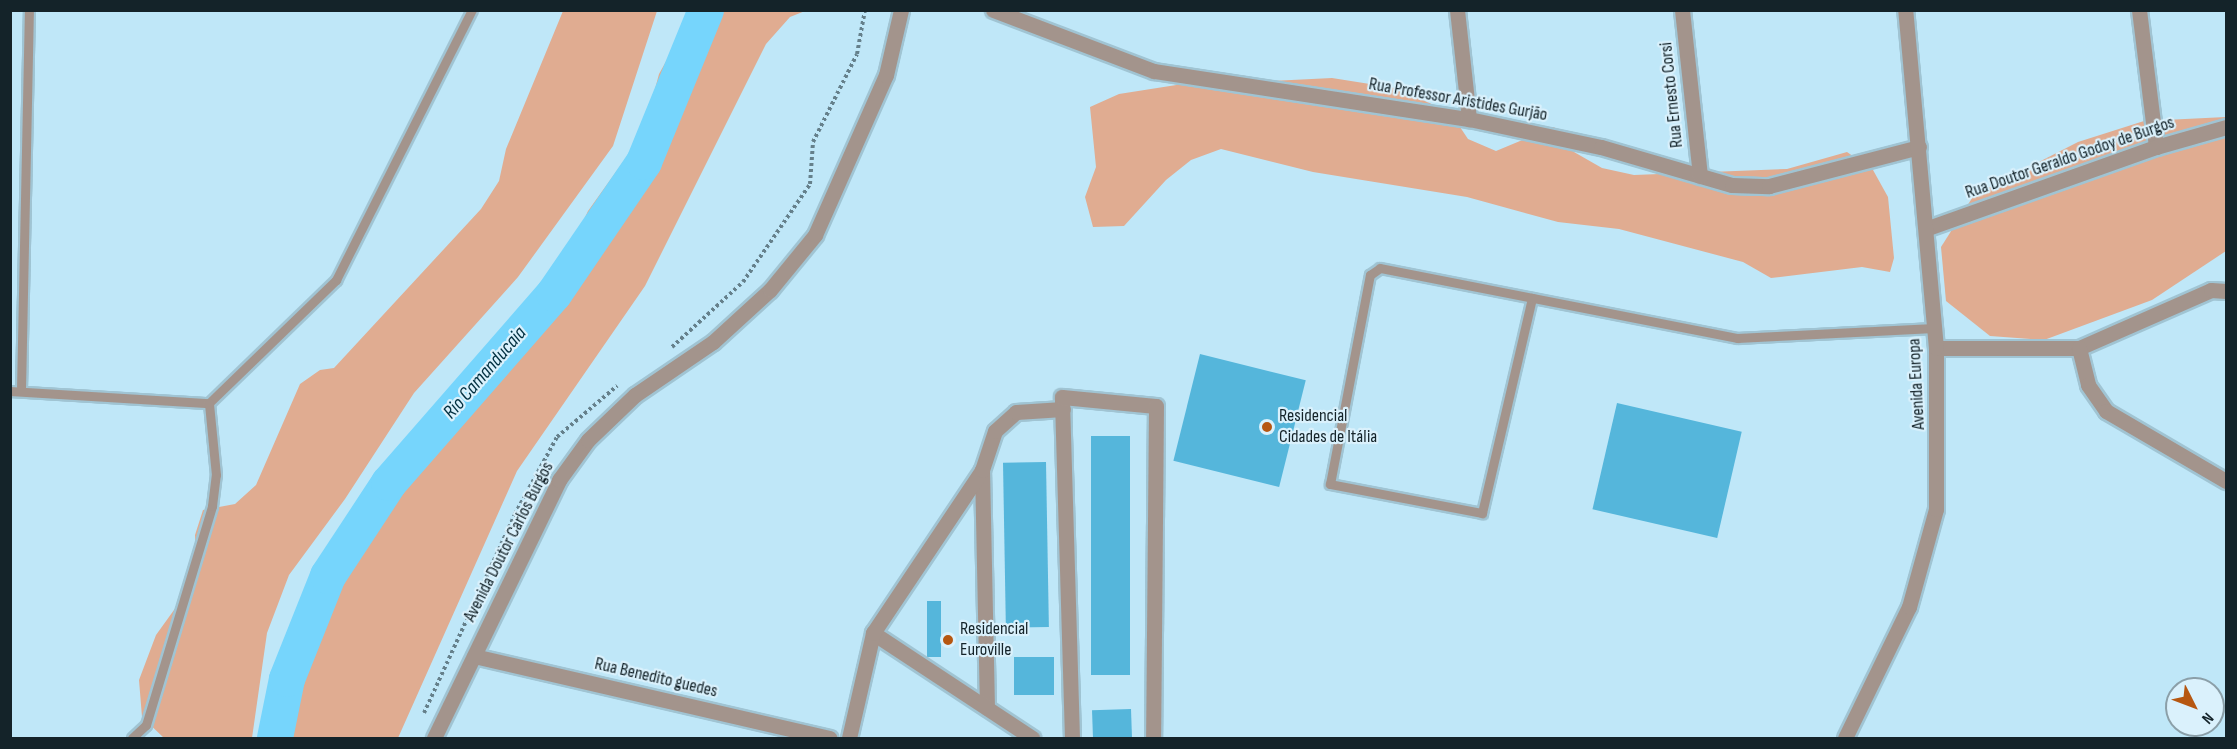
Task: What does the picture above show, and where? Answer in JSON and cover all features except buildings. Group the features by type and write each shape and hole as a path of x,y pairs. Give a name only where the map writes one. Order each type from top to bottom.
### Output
{"street":[{"name":"Avenida Doutor Carlos Burgos","path":"434,738 559,480 588,440 635,395 713,342 770,290 815,236 886,75 901,10"},
{"name":"Rua Professor Aristides Gurjão","path":"993,10 1154,71 1469,119 1601,147 1732,185 1769,186 1919,147"},
{"path":"1457,10 1469,119"},
{"name":"Rua Ernesto Corsi","path":"1682,10 1700,176"},
{"name":"Avenida Europa","path":"1845,738 1909,607 1936,509 1936,348 1928,228 1905,10"},
{"path":"2139,10 2156,147"},
{"name":"Rua Doutor Geraldo Godoy de Burgos","path":"1928,228 2156,147 2226,127"},
{"path":"1936,348 2079,348 2211,290 2226,291"},
{"path":"2079,348 2088,385 2106,411 2226,481"},
{"path":"1072,738 1062,397 1156,406 1153,738"},
{"path":"849,738 873,633 982,470 1003,419 1016,412 1063,409"},
{"path":"982,470 987,708"},
{"path":"873,633 1032,738"},
{"name":"Rua Benedito guedes","path":"474,656 830,738"}],"lane":[{"path":"21,390 29,10"},
{"path":"10,391 209,403 336,280 472,10"},
{"path":"1532,298 1482,513 1330,484 1373,270 1532,298 1737,338 1934,328"},
{"path":"132,738 146,725 212,506 216,475 209,403"}],"shaded area":[{"path":"563,11 657,11 613,146 518,277 414,393 345,499 289,575 267,633 252,738 164,738 142,717 139,680 156,635 197,578 195,535 203,510 235,504 256,485 300,384 320,370 334,368 481,209 499,181 506,149"},
{"path":"694,11 805,11 790,17 766,44 645,286 517,471 398,738 274,738 318,592 345,535 426,440 442,412 547,298 588,211 643,134 659,74"},
{"path":"1240,75 1271,81 1332,78 1395,88 1450,112 1468,139 1496,151 1554,127 1574,152 1602,168 1634,175 1787,169 1847,152 1873,170 1888,197 1894,258 1890,272 1862,267 1771,278 1743,262 1619,229 1558,222 1467,197 1313,172 1221,149 1191,160 1166,180 1124,226 1093,227 1085,197 1096,167 1090,107 1119,94"},
{"path":"2226,117 2226,251 2152,300 2044,340 1990,336 1946,301 1941,247 1974,195 2078,142 2144,121"}],"waterway":[{"name":"Rio Camanducaia","path":"275,738 287,679 328,576 389,483 554,294 644,162 706,10"}],"place":[{"name":"Residencial Cidades de Itália","path":"1267,427"},
{"name":"Residencial Euroville","path":"948,640"}]}
